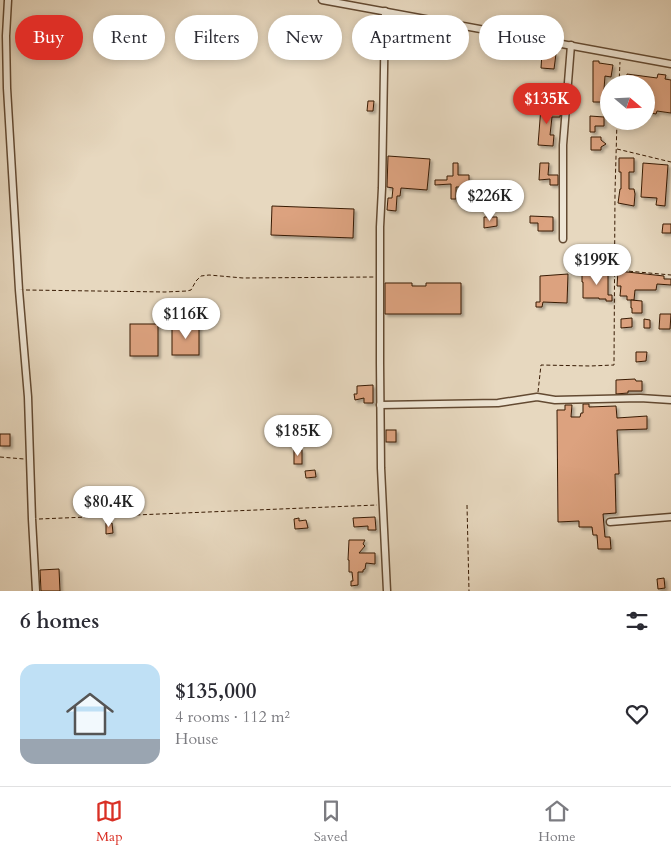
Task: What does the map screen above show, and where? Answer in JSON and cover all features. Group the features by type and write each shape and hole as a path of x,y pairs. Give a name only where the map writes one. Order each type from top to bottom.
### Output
{"street":[{"path":"8,0 6,36 7,88 19,290 28,397 36,591"},
{"path":"322,0 671,64"},
{"path":"386,11 380,226 380,405 387,591"},
{"path":"563,239 563,145 571,45"},
{"path":"380,405 498,403 537,397 555,400 640,398 671,400"},
{"path":"610,522 671,517"}],"path":[{"path":"619,75 620,54"},
{"path":"537,397 540,365 614,365 617,130"},
{"path":"616,148 671,162"},
{"path":"615,270 671,275"},
{"path":"19,290 187,291 191,290 201,276 209,275 243,278 380,277"},
{"path":"0,457 30,459"},
{"path":"32,519 383,505"},
{"path":"467,505 469,591"}],"building":[{"path":"542,60 555,60 554,69 541,68"},
{"path":"593,61 613,65 611,75 600,75 600,102 593,102"},
{"path":"658,74 666,75 665,79 671,80 671,113 657,111 656,114 655,78 657,78"},
{"path":"368,101 374,101 373,111 367,111"},
{"path":"541,107 561,108 560,117 552,117 550,135 554,135 553,146 538,145"},
{"path":"590,116 600,117 600,126 595,126 595,132 590,132"},
{"path":"591,137 601,137 601,140 606,144 601,147 601,150 591,150"},
{"path":"388,156 430,159 427,190 401,188 400,196 397,196 396,211 387,210 388,198 392,198 393,188 387,187"},
{"path":"619,158 634,158 634,172 629,172 629,189 634,189 634,206 618,203 621,189"},
{"path":"453,163 458,163 458,175 469,175 469,187 456,187 456,199 451,199 451,184 435,185 435,180 447,180 447,176 453,176"},
{"path":"540,163 549,163 548,175 558,175 558,185 550,185 550,179 539,180"},
{"path":"643,163 668,165 665,206 656,205 657,198 641,197"},
{"path":"272,206 354,209 353,238 271,235"},
{"path":"530,216 553,217 553,231 538,231 538,223 530,223"},
{"path":"484,217 497,217 497,226 484,228"},
{"path":"663,224 671,224 671,233 662,233"},
{"path":"599,267 606,267 608,295 612,295 612,301 599,298 583,298 582,275 599,275"},
{"path":"618,271 664,276 664,279 671,279 671,285 657,284 656,290 635,290 634,300 627,300 627,296 620,296 621,286 617,286"},
{"path":"568,274 567,303 543,302 542,307 536,307 536,302 540,302 540,276"},
{"path":"385,283 412,283 412,286 426,286 426,283 461,283 461,314 385,314"},
{"path":"631,300 642,301 642,313 632,313"},
{"path":"660,314 671,314 670,329 659,329"},
{"path":"632,318 632,327 621,328 621,319"},
{"path":"644,319 650,320 650,328 644,328"},
{"path":"130,324 158,324 158,356 130,356"},
{"path":"172,325 199,325 199,355 172,355"},
{"path":"636,352 647,352 646,361 636,362"},
{"path":"635,379 636,381 642,381 642,391 628,391 628,393 616,394 616,380"},
{"path":"373,385 373,403 364,403 364,398 355,400 354,394 357,394 357,386"},
{"path":"583,404 589,404 589,407 616,406 617,418 647,416 647,429 617,430 619,474 615,474 616,513 603,514 605,537 610,537 611,549 598,549 597,535 593,535 592,527 579,527 579,521 558,522 557,410 565,410 565,405 572,405 571,417 580,417 581,413 583,413"},
{"path":"386,430 396,430 396,442 386,442"},
{"path":"0,434 10,434 10,446 0,446"},
{"path":"294,450 302,450 302,464 294,464"},
{"path":"315,470 316,477 306,478 305,471"},
{"path":"375,517 376,530 368,530 368,526 354,527 353,518"},
{"path":"299,518 299,521 306,520 308,528 295,529 294,519"},
{"path":"106,523 112,523 113,533 106,534"},
{"path":"349,540 365,540 363,544 365,546 359,553 375,553 375,564 366,563 363,572 358,572 358,585 351,586 351,581 353,581 352,572 349,572"},
{"path":"59,569 60,591 41,591 40,570"},
{"path":"664,578 665,588 658,589 657,579"}]}
